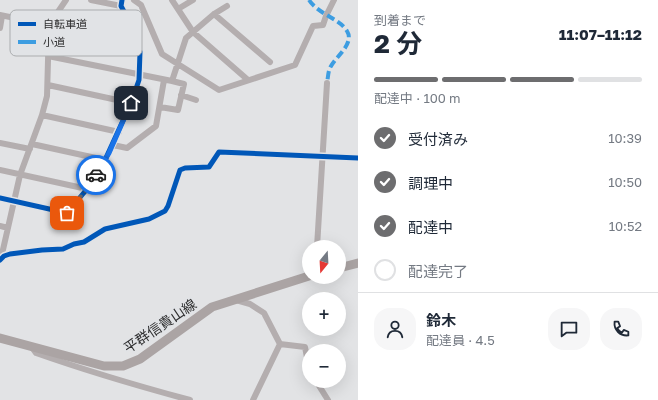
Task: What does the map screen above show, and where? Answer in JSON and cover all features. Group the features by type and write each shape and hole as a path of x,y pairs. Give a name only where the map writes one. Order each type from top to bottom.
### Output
{"main road":[{"path":"346,266 358,263"},
{"name":"平群信貴山線","path":"0,338 104,366 123,366 140,359 212,307 302,278"}],"street":[{"path":"59,10 66,0"},
{"path":"91,0 122,3"},
{"path":"134,0 141,5 162,54 220,90 294,65 313,26 323,25 334,0"},
{"path":"172,0 193,32 248,80"},
{"path":"178,9 193,0"},
{"path":"172,81 186,38 214,14 228,6"},
{"path":"214,14 270,62"},
{"path":"0,28 1,16"},
{"path":"160,107 178,110 184,84 48,56 47,96 42,115 20,175 2,256 42,250 63,249 74,244 84,242 105,229 149,219 165,211 180,170 185,168 209,166 219,152 358,158"},
{"path":"0,198 67,213 87,189 105,160 119,132 131,103 140,75 140,56"},
{"path":"112,145 127,148 156,126 164,80"},
{"path":"317,240 327,83"},
{"path":"48,85 131,103"},
{"path":"181,95 196,100"},
{"path":"42,115 119,132"},
{"path":"0,143 31,146 105,160"},
{"path":"0,170 87,189"},
{"path":"0,226 8,228"},
{"path":"234,299 250,304 264,313 280,344"},
{"path":"280,344 302,346"},
{"path":"253,400 280,344"},
{"path":"31,346 36,354 85,371 190,400"},
{"path":"320,388 328,400"}],"marked path":[{"path":"309,0 318,9 344,27 349,36 346,46 330,68 327,83"}],"cycle path":[{"path":"122,0 121,6 123,10"},
{"path":"0,198 67,213 87,189 105,160 131,103 139,80 140,56"},
{"path":"0,260 4,256 10,254 63,249 74,244 84,242 105,229 149,219 165,211 180,170 185,168 209,167 219,152 358,158"}],"way so far":[{"path":"67,213 87,189 96,175"}],"route":[{"path":"96,175 109,153 131,103"}]}
